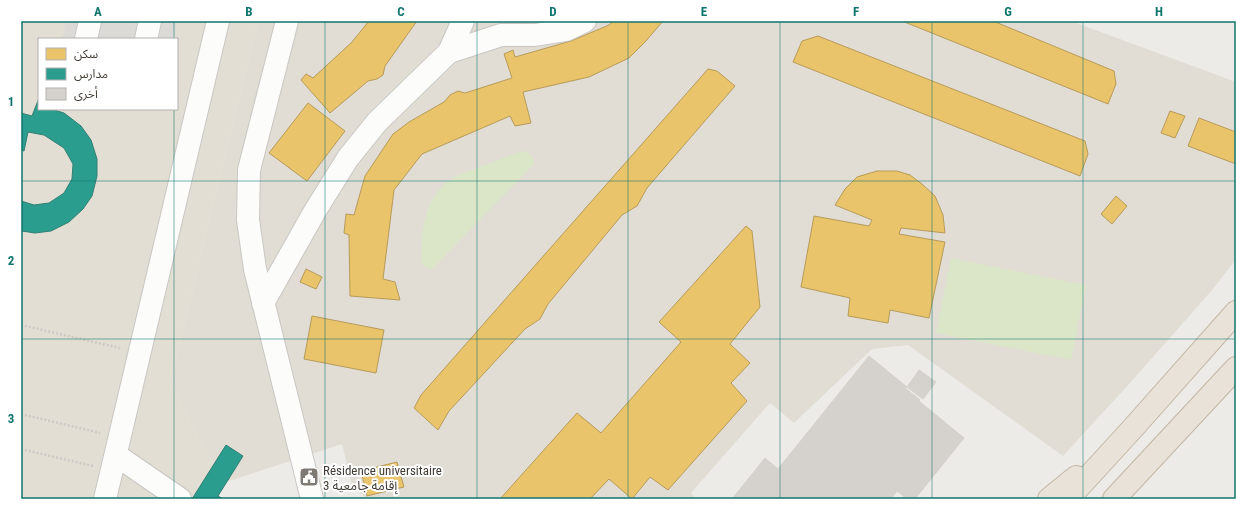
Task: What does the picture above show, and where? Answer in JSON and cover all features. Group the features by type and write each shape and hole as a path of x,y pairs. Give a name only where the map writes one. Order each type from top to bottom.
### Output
{"highway":[{"path":"1068,499 1236,312"},
{"path":"1114,499 1236,368"},
{"path":"1049,499 1133,428"}],"lane":[{"path":"86,38 90,21"},
{"path":"146,38 150,21"},
{"path":"106,499 218,21"},
{"path":"288,21 249,170 248,220 255,269 312,499"},
{"path":"263,303 315,211 348,158 377,122 449,52 464,21"},
{"path":"468,21 478,28 501,35 535,35 566,30 585,21"},
{"path":"449,52 501,35"},
{"path":"116,454 180,499"}],"path":[{"path":"21,325 140,353"},
{"path":"21,414 116,454"},
{"path":"21,449 116,454"}],"shaded area":[{"path":"21,21 258,21 170,382 223,483 213,499 21,499"},
{"path":"66,21 177,21 173,38 62,38"},
{"path":"258,21 1071,21 1236,82 1236,259 1213,289 1063,456 908,345 872,349 794,423 770,403 691,493 697,499 367,499 352,485 342,444 223,483 170,382"}],"green space":[{"path":"523,151 531,155 534,164 432,269 425,267 422,262 423,227 429,207 439,190 447,182 458,176"},
{"path":"951,258 1086,285 1071,360 936,333"}],"building: سكن":[{"path":"369,21 417,21 385,66 383,75 377,79 368,81 330,113 301,80 306,74 313,78 352,42"},
{"path":"613,21 663,21 629,58 589,77 523,92 531,123 515,126 510,116 422,154 394,190 383,279 395,282 400,300 350,296 349,235 344,233 346,214 354,215 365,176 393,134 409,122 444,102 450,95 458,91 465,93 512,78 504,54 513,50 515,57 571,41 609,25"},
{"path":"902,21 993,21 1114,71 1116,84 1108,104"},
{"path":"818,36 1085,141 1088,154 1080,176 793,62 802,41"},
{"path":"708,69 717,71 735,86 647,188 637,206 622,215 548,304 540,319 525,329 449,411 438,430 414,408 421,395"},
{"path":"308,103 345,131 307,181 269,153"},
{"path":"1170,111 1185,116 1175,138 1161,133"},
{"path":"1199,118 1236,132 1236,164 1188,146"},
{"path":"877,171 897,171 910,175 935,196 943,215 945,233 901,228 899,234 945,242 929,318 890,310 888,323 848,316 850,298 801,287 814,216 869,226 872,220 835,205 845,189 857,177"},
{"path":"1116,196 1127,206 1112,224 1101,214"},
{"path":"746,226 752,231 760,307 730,344 750,363 731,383 747,401 668,490 650,477 632,499 609,479 590,499 500,499 577,413 601,433 681,342 659,322"},
{"path":"306,269 322,277 316,289 300,282"},
{"path":"312,316 384,330 376,373 304,359"},
{"path":"397,462 404,487 367,496 361,471"}],"building: مدارس":[{"path":"38,101 38,110 54,110 64,113 81,126 91,140 97,159 97,176 92,196 83,209 69,222 51,231 35,233 22,231 21,233 21,201 34,205 49,203 64,193 72,179 73,164 64,148 44,135 28,132 24,151 21,150 21,113 32,116"},
{"path":"226,445 243,456 218,496 223,499 192,499"}],"building: أخرى":[{"path":"869,356 907,387 905,388 920,400 919,401 964,438 915,499 907,499 897,491 891,499 732,499 765,458 778,469"},
{"path":"919,370 936,382 923,399 907,387"}],"place":[{"name":"Résidence universitaire إقامة جامعية 3","path":"309,477"}]}
